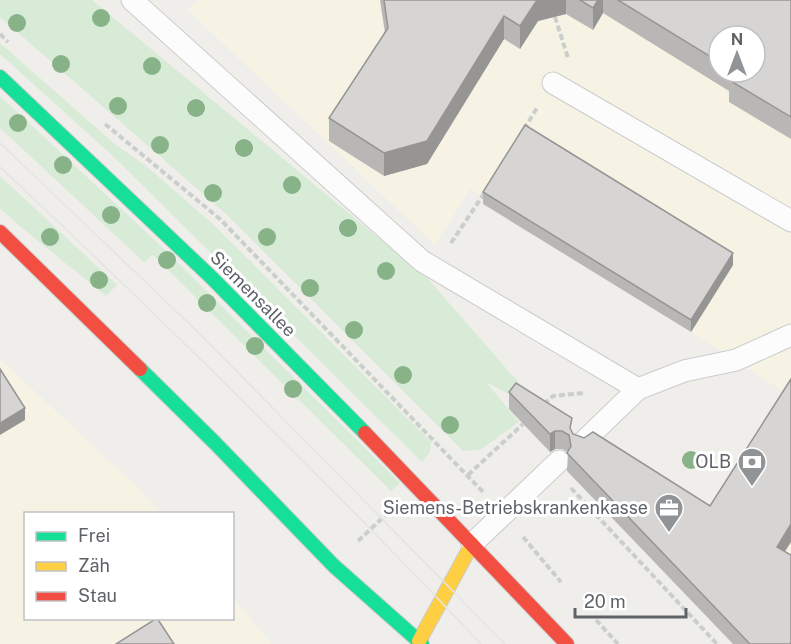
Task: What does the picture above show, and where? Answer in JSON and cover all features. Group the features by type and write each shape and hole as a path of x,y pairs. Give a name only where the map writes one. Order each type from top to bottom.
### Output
{"main road":[{"name":"Siemensallee","path":"0,77 212,278 416,485 567,644"},
{"path":"0,232 174,402 334,566 419,643 472,544"}],"lane":[{"path":"132,0 428,265 638,389"},
{"path":"553,83 791,221"},
{"path":"582,443 638,389 684,371 736,360 791,335"},
{"path":"472,544 555,464"}],"path":[{"path":"0,34 9,42"},
{"path":"96,117 220,219 468,475 568,590"},
{"path":"428,265 482,196"},
{"path":"541,408 553,396 585,393"},
{"path":"468,475 523,424"},
{"path":"334,566 449,455"},
{"path":"555,464 717,644"},
{"path":"589,613 618,644"}],"shaded area":[{"path":"198,0 791,0 791,644 733,644 635,542 665,495 733,540 790,396 736,360 483,204 482,196 470,189 435,245 188,10"},
{"path":"0,359 138,488 159,512 24,512 24,620 234,620 234,599 272,644 0,644"}],"green space":[{"path":"0,0 92,0 429,280 519,383 514,397 486,382 519,422 480,450 463,451 226,214 0,17"},
{"path":"0,43 117,146 145,165 215,226 431,442 430,452 422,462 114,157 0,54"},
{"path":"0,96 159,244 400,483 391,491 153,255 144,262 0,128"},
{"path":"0,176 117,285 106,296 0,208"}],"building":[{"path":"384,0 537,0 520,26 504,16 427,141 384,153 329,118 388,28"},
{"path":"580,0 598,0 593,8"},
{"path":"618,0 791,0 791,117 736,84 767,84 767,24 707,24 707,55"},
{"path":"525,125 733,253 691,320 483,192"},
{"path":"0,369 25,408 0,423"},
{"path":"791,379 791,524 777,547 791,555 790,644 750,644 567,453 571,446 569,435 562,431 550,434 509,392 516,383 572,418 570,428 573,434 584,438 593,432 710,506"},
{"path":"154,620 158,620 174,644 116,644"}],"tram line":[{"path":"0,143 201,335 505,644"},
{"path":"0,167 244,402 481,644"}],"traffic: fast":[{"path":"0,77 212,278 365,433"},
{"path":"140,369 334,566 422,644"}],"traffic: slow":[{"path":"419,641 472,544"}],"traffic: jam":[{"path":"0,232 140,369"},
{"path":"365,433 567,644"}],"place":[{"name":"OLB","path":"752,488"},
{"name":"Siemens-Betriebskrankenkasse","path":"669,534"}]}
